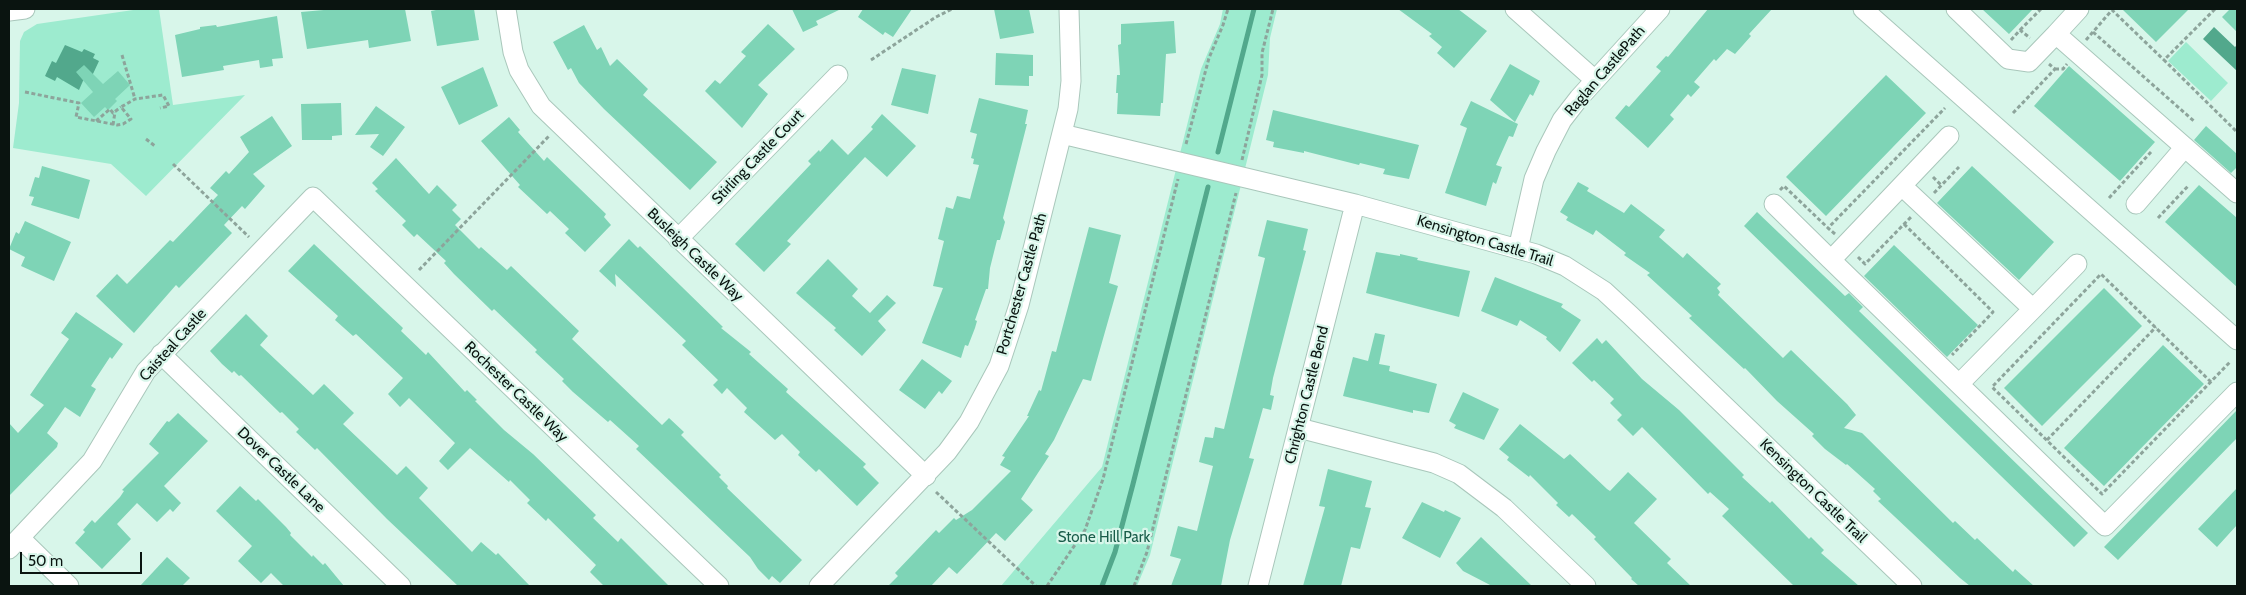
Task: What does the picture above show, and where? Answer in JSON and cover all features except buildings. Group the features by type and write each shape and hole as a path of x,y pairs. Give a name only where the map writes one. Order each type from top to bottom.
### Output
{"street":[{"path":"9,11 25,9"},
{"name":"Busleigh Castle Way","path":"506,9 513,52 519,70 541,106 926,476"},
{"name":"Portchester Castle Path","path":"819,586 926,476 969,422 999,366 1019,305 1062,134 1071,81 1069,9"},
{"path":"1515,9 1595,80"},
{"name":"Raglan CastlePath","path":"1518,249 1534,179 1562,120 1595,80 1660,9"},
{"path":"1863,9 2237,340"},
{"path":"1956,9 2008,59 2028,62 2079,9"},
{"path":"2056,34 2237,193"},
{"name":"Stirling Castle Court","path":"678,239 838,75"},
{"name":"Kensington Castle Trail","path":"1062,134 1355,204 1518,249 1566,266 1604,291 1912,586"},
{"path":"1831,260 1949,136"},
{"path":"2136,204 2185,147"},
{"path":"1902,186 2033,309"},
{"name":"Caisteal Castle","path":"14,543 92,460 146,371 313,197"},
{"name":"Rochester Castle Way","path":"313,197 719,586"},
{"path":"1775,198 1831,260 2105,526 2237,392"},
{"name":"Chrighton Castle Bend","path":"1258,586 1355,204"},
{"path":"1959,384 2077,264"},
{"name":"Dover Castle Lane","path":"161,354 401,586"},
{"path":"1299,428 1434,463 1459,474 1504,508 1586,586"},
{"path":"14,543 69,586"}],"path":[{"path":"871,60 936,17 952,9"},
{"path":"1186,144 1209,58 1228,9"},
{"path":"1242,160 1262,75 1262,53 1273,9"},
{"path":"2020,30 2041,9"},
{"path":"2164,60 2215,9"},
{"path":"2085,40 2112,10 2237,132"},
{"path":"2093,32 2195,122"},
{"path":"122,55 135,99"},
{"path":"2045,60 2054,69 2063,69 2069,62"},
{"path":"2013,113 2054,69"},
{"path":"25,92 79,103 76,117 113,124 123,124 131,119 121,107"},
{"path":"96,121 110,108 113,113 135,99 163,95 168,106 160,108"},
{"path":"1828,228 1945,108"},
{"path":"113,124 115,111"},
{"path":"419,270 550,134"},
{"path":"146,139 155,146"},
{"path":"2109,198 2150,152"},
{"path":"173,164 249,236"},
{"path":"1931,197 1959,167"},
{"path":"1932,176 1942,186"},
{"path":"1046,586 1085,530 1103,479 1178,178"},
{"path":"2158,218 2189,185"},
{"path":"1775,198 1784,186 1838,237"},
{"path":"1134,586 1147,552 1236,192"},
{"path":"1855,254 1865,264 1913,214"},
{"path":"1904,224 1993,312 1946,361"},
{"path":"2211,382 2101,274 1992,386 2102,494 2211,382 2230,362"},
{"path":"2047,440 2156,328"},
{"path":"936,492 1036,586"}],"green space":[{"path":"140,9 159,9 173,105 245,95 146,196 111,164 13,148 19,103 20,41 24,32 37,24"},
{"name":"Stone Hill Park","path":"1223,9 1277,9 1270,38 1268,75 1150,555 1137,586 1001,586 1102,467 1201,69 1220,24"},
{"path":"2186,42 2228,83 2211,101 2168,61"}],"shaded area":[{"path":"2214,27 2235,47 2237,45 2237,71 2203,39"},
{"path":"65,45 82,52 84,49 95,54 93,58 99,61 92,76 86,74 79,90 57,77 55,81 45,76 52,61 56,63"}],"waterway":[{"path":"1218,152 1254,9"},
{"path":"1102,586 1115,552 1208,187"}]}
